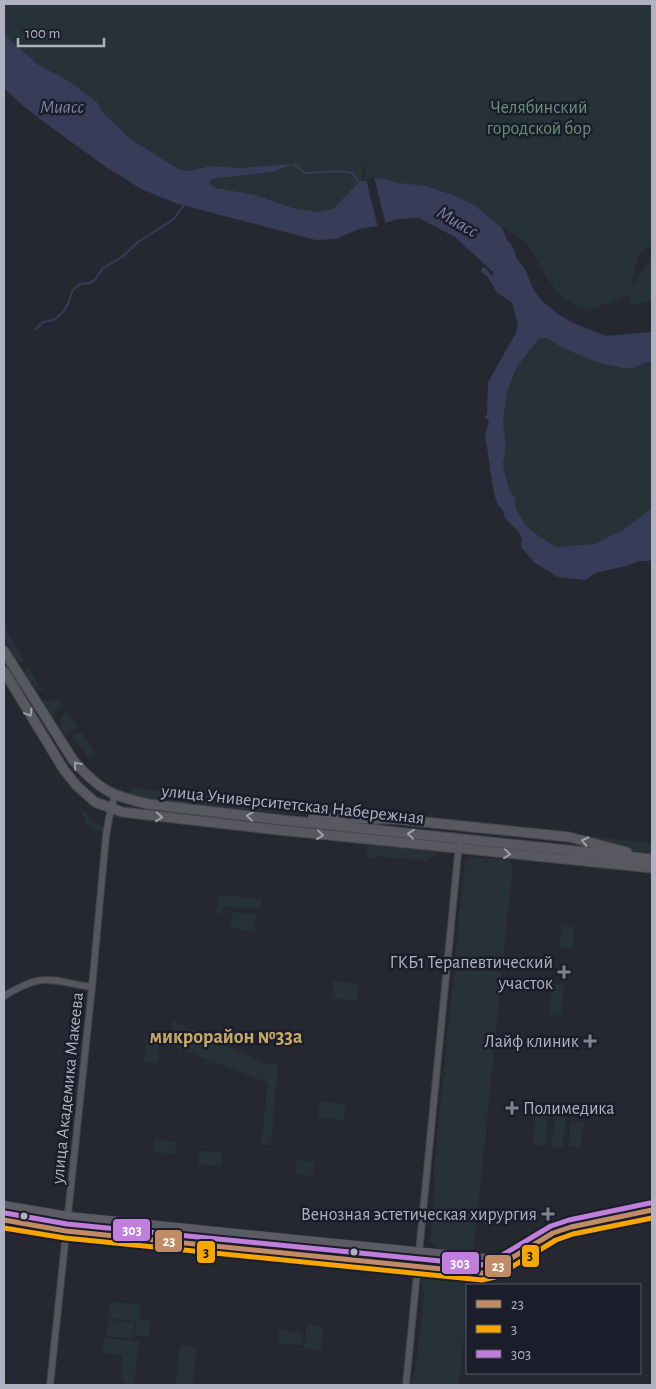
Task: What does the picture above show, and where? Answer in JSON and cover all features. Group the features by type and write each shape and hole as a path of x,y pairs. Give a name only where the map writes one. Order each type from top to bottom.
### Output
{"main road":[{"name":"улица Университетская Набережная","path":"4,651 73,760 97,785 115,795 148,804 651,859"},
{"name":"улица Университетская Набережная","path":"4,671 68,775 95,802 111,809 144,816 652,868"},
{"path":"282,820 312,818 395,819 569,837 651,859"},
{"path":"4,1206 68,1216 419,1252 494,1259 516,1257"},
{"path":"4,1220 66,1231 482,1273 492,1270 516,1257 555,1232 591,1222 652,1210"}],"street":[{"name":"улица Академика Макеева","path":"50,1385 106,836 115,795"},
{"path":"406,1385 460,839"},
{"path":"4,996 20,987 42,980 56,980 92,987"}],"green space":[{"name":"Челябинский городской бор","path":"4,4 652,4 652,245 644,250 638,259 634,269 633,287 652,258 652,301 633,304 629,300 630,295 589,310 575,305 563,298 555,289 526,242 442,192 379,178 365,182 366,167 363,166 362,182 359,182 336,208 323,212 303,211 262,197 213,186 209,183 211,179 272,172 291,165 238,168 210,166 190,171 180,170 132,140 103,113 97,102 67,80 37,64 4,34"},
{"path":"539,338 548,338 561,347 595,362 623,368 634,368 644,363 652,362 652,508 625,529 594,544 557,547 540,537 526,525 516,509 515,497 509,490 503,464 506,445 503,422 507,392 517,367"},
{"path":"4,625 24,661 17,661 4,639"},
{"path":"28,667 39,686 48,692 34,689 25,675 25,670"},
{"path":"41,700 61,701 63,705 55,711 52,718"},
{"path":"67,711 78,727 66,735 60,720"},
{"path":"81,732 94,752 94,755 89,759 72,737"},
{"path":"132,787 390,815 287,814 146,799 130,795"},
{"path":"79,806 96,824 105,826 104,833 87,825"},
{"path":"561,833 652,843 652,853 636,851 614,844"},
{"path":"368,843 436,850 435,858 428,857 428,861 376,856 375,859 366,858"},
{"path":"472,857 508,860 513,865 474,1248 469,1254 436,1249 430,1240 435,1184 434,1168 465,861"},
{"path":"218,895 262,899 260,910 223,906 222,914 216,913"},
{"path":"232,912 256,915 254,931 230,928"},
{"path":"562,925 574,926 572,948 559,947"},
{"path":"333,981 359,984 357,1001 332,998"},
{"path":"552,984 564,985 561,1016 549,1014"},
{"path":"173,1021 267,1064 278,1065 271,1145 261,1144 268,1083 168,1044"},
{"path":"147,1037 160,1038 158,1062 144,1061"},
{"path":"320,1101 346,1104 344,1120 318,1117"},
{"path":"536,1114 548,1115 545,1146 533,1145"},
{"path":"555,1116 566,1117 563,1148 551,1147"},
{"path":"571,1122 584,1123 581,1148 569,1146"},
{"path":"154,1140 176,1142 175,1154 153,1152"},
{"path":"62,1144 71,1148 68,1161 64,1163 58,1162 55,1156 56,1147"},
{"path":"199,1151 222,1153 221,1166 198,1164"},
{"path":"296,1160 315,1162 313,1176 295,1174"},
{"path":"431,1272 464,1275 470,1281 470,1284 466,1284 466,1318 459,1385 411,1385 417,1358 424,1295 422,1282 425,1274"},
{"path":"110,1302 141,1305 139,1319 151,1320 149,1337 135,1335 136,1321 108,1318"},
{"path":"108,1320 134,1323 133,1339 107,1336"},
{"path":"307,1325 323,1327 321,1350 304,1348"},
{"path":"279,1330 303,1332 302,1345 278,1343"},
{"path":"104,1338 139,1341 134,1385 124,1385 125,1379 120,1377 123,1355 105,1353 103,1351"},
{"path":"180,1345 197,1347 193,1385 175,1385"}],"water":[{"name":"Миасс","path":"4,34 37,64 67,80 97,102 103,113 132,140 180,170 190,171 210,166 239,168 294,164 272,172 211,179 209,183 216,188 255,195 296,209 318,212 333,209 359,182 379,178 425,186 453,195 474,205 502,228 507,240 512,245 517,259 525,269 533,289 541,300 554,311 571,322 606,336 652,332 652,362 644,363 634,368 623,368 595,362 561,347 548,338 539,338 517,367 507,392 503,422 506,445 503,464 509,490 515,497 516,509 526,526 557,547 594,544 625,529 652,508 652,558 649,561 640,561 595,573 586,580 558,577 535,563 521,547 522,539 518,531 505,518 494,494 485,434 489,423 487,418 484,418 487,414 488,382 516,333 518,325 512,302 497,293 488,277 481,272 482,267 486,268 492,276 494,273 455,237 419,218 397,219 377,226 359,229 336,239 316,240 178,204 141,189 106,167 48,125 4,88"}],"pier":[{"path":"374,177 386,225 378,228 366,179"}],"waterway":[{"path":"294,164 305,173 338,171 352,173 359,182"},
{"path":"36,329 43,322 54,320 64,311 72,291 80,284 95,280 103,268 122,257 138,242 173,220 184,205"}],"transit line":[{"name":"303","path":"5,1213 67,1224 481,1265 489,1263 551,1226 569,1220 650,1203"},
{"name":"23","path":"4,1220 66,1231 482,1273 492,1270 553,1233 571,1227 652,1210"},
{"name":"3","path":"4,1228 65,1238 482,1280 495,1277 556,1240 573,1234 652,1218"}],"place":[{"name":"ГКБ1 Терапевтический участок","path":"564,972"},
{"name":"Лайф клиник","path":"590,1041"},
{"name":"Полимедика","path":"512,1108"},
{"name":"Венозная эстетическая хирургия","path":"548,1214"}],"district":[{"name":"микрорайон №33а","path":"226,1036"}]}
